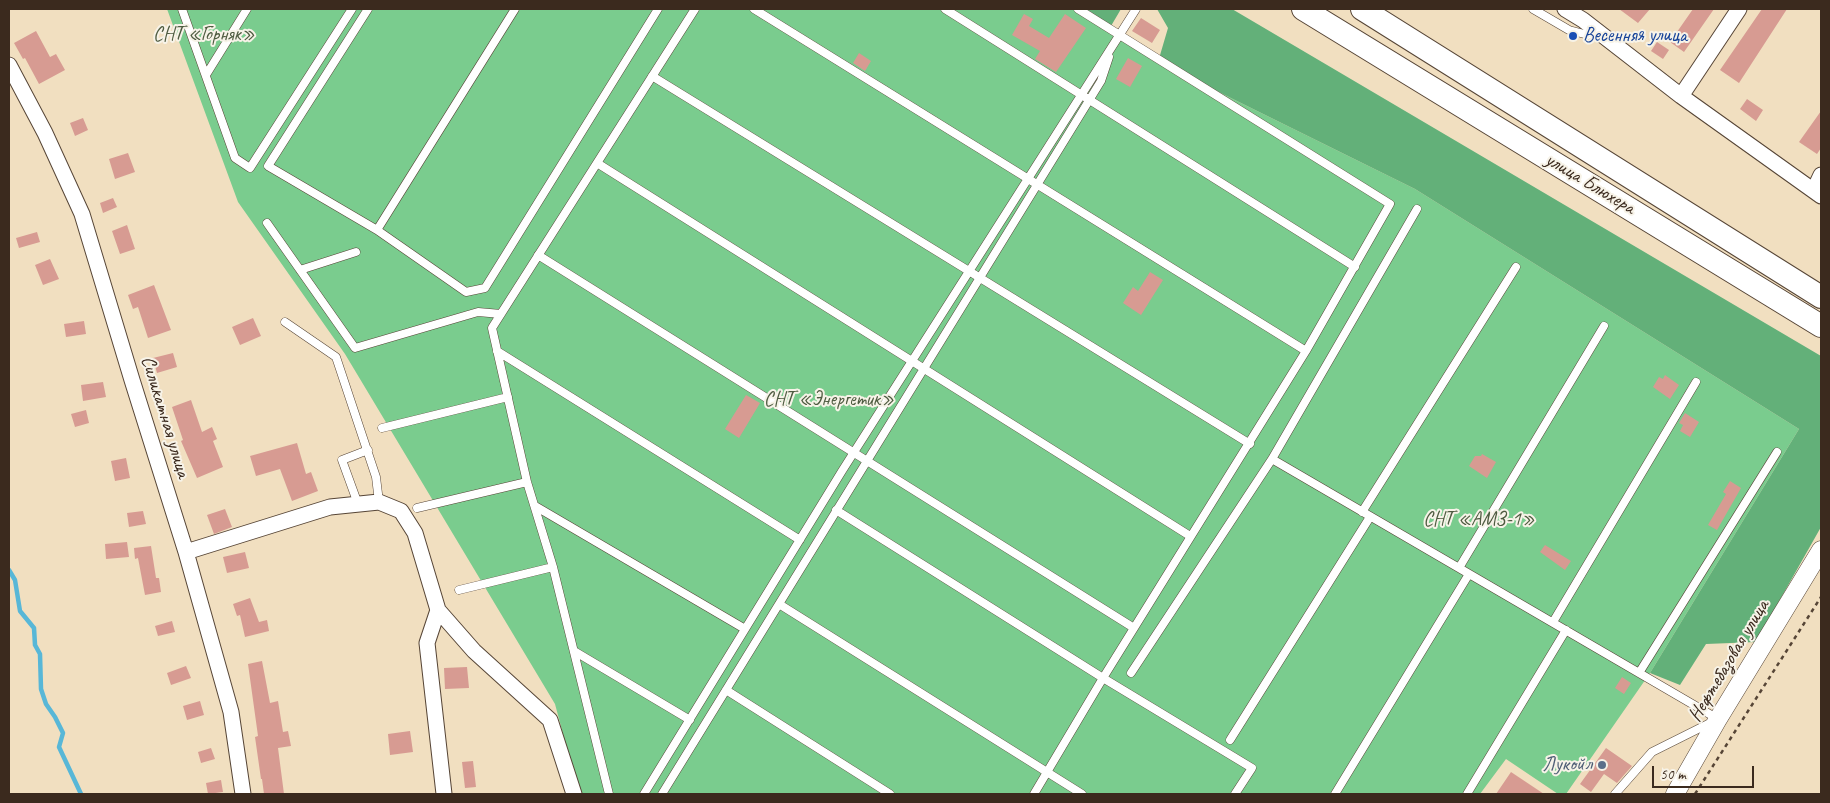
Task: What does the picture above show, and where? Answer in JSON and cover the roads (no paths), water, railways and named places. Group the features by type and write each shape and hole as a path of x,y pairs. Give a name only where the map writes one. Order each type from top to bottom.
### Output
{"main road":[{"name":"улица Блюхера","path":"1303,9 1821,326"},
{"name":"улица Блюхера","path":"1368,12 1821,297"}],"street":[{"path":"1565,9 1578,14 1681,96 1817,193 1821,176"},
{"path":"1681,96 1739,9"},
{"name":"Силикатная улица","path":"9,66 45,133 82,214 186,552 231,712 244,794"},
{"path":"186,552 330,507 379,502 401,510 415,533 438,610 474,651 550,720 574,794"},
{"name":"Нефтебазовая улица","path":"1675,794 1718,719 1819,559"},
{"path":"438,610 427,643 444,794"}],"lane":[{"path":"182,9 235,158 250,168 352,9"},
{"path":"206,75 247,9"},
{"path":"368,9 268,166 377,230 466,292 485,288 658,9"},
{"path":"377,230 515,9"},
{"path":"609,794 553,567 527,482 492,328 695,9"},
{"path":"754,9 1306,351"},
{"path":"945,9 1356,267"},
{"path":"1034,794 1190,536 1250,444 1356,267 1390,204 1078,9"},
{"path":"644,794 853,452 1136,9"},
{"path":"1533,9 1569,30 1588,35 1600,33"},
{"path":"673,794 664,792 1101,81 1113,46"},
{"path":"652,76 1250,444"},
{"path":"596,163 1190,536"},
{"path":"1131,673 1272,459 1417,210"},
{"path":"267,223 355,348 478,312 501,314"},
{"path":"300,270 356,252"},
{"path":"538,255 1134,628"},
{"path":"1362,512 1516,267"},
{"path":"285,322 336,357 368,450 376,477 379,502"},
{"path":"1459,568 1604,326"},
{"path":"497,351 800,540"},
{"path":"1553,622 1696,382"},
{"path":"382,428 508,397"},
{"path":"358,504 342,460 368,450"},
{"path":"1640,673 1777,452"},
{"path":"1272,459 1718,719"},
{"path":"418,508 527,482"},
{"path":"534,506 745,629"},
{"path":"836,510 1103,678 1252,768 1235,794"},
{"path":"1230,740 1370,516"},
{"path":"460,590 553,567"},
{"path":"1335,794 1469,574"},
{"path":"779,604 1082,794"},
{"path":"1467,794 1566,630"},
{"path":"574,652 690,720"},
{"path":"726,690 890,794"},
{"path":"1615,794 1652,752 1718,719"}],"waterway":[{"path":"9,570 15,580 20,611 34,628 35,645 40,654 41,689 46,704 63,733 59,747 81,794"}],"place":[{"name":"Весенняя улица","path":"1573,36"},
{"name":"Лукойл","path":"1602,765"}],"park label":[{"name":"СНТ «Горняк»","path":"204,35"},
{"name":"СНТ «Энергетик»","path":"829,400"},
{"name":"СНТ «АМЗ-1»","path":"1479,520"}]}
